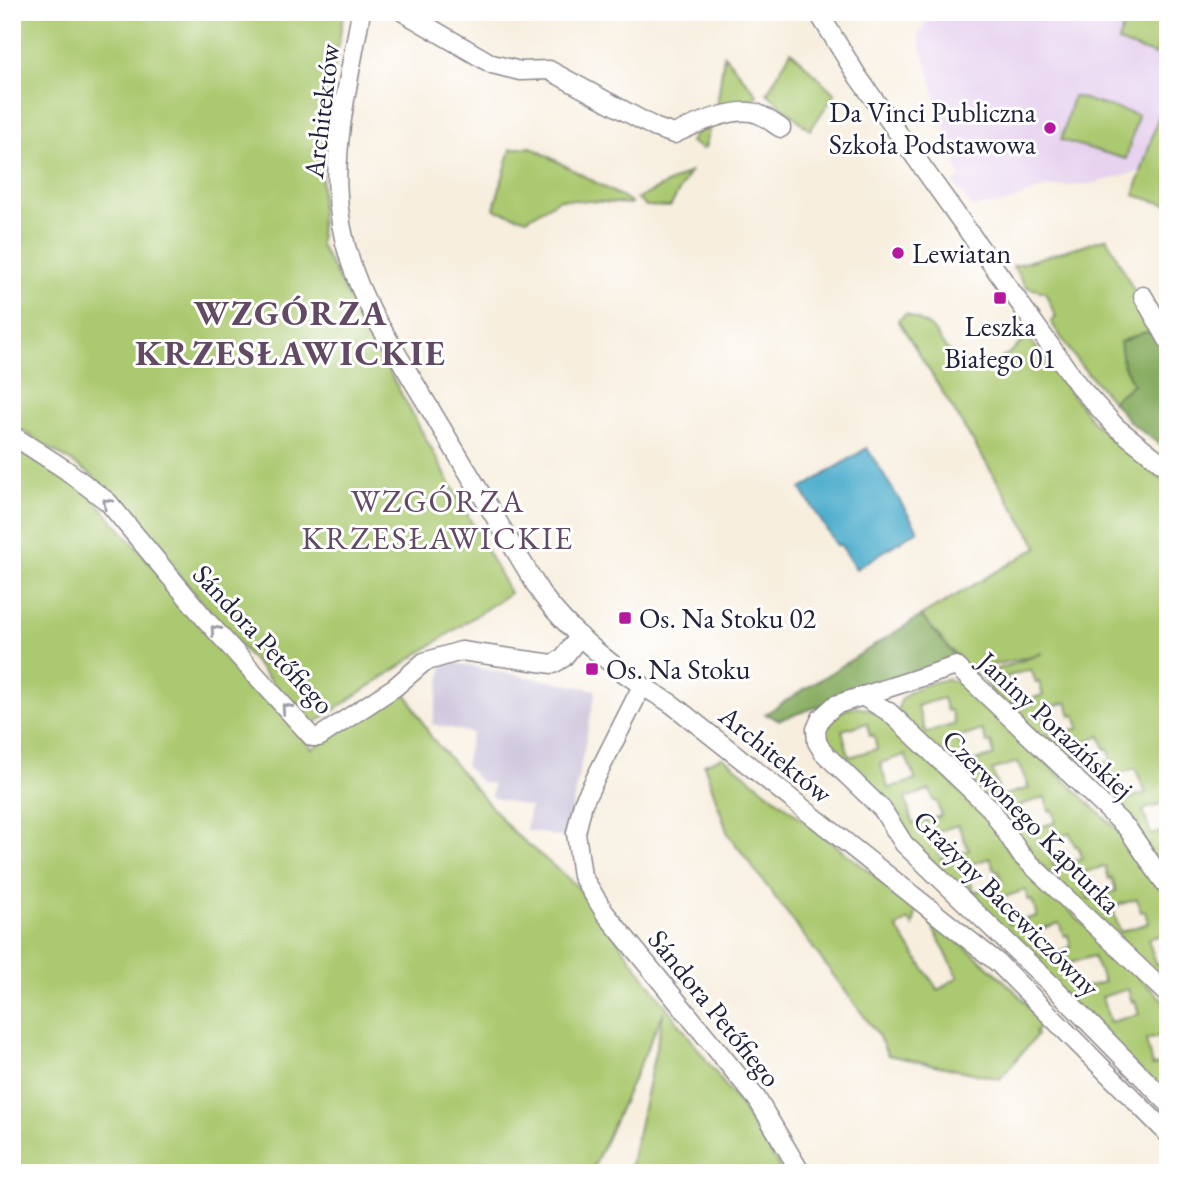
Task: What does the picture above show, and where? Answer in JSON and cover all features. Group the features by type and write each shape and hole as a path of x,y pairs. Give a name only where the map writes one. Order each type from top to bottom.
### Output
{"street":[{"name":"Architektów","path":"361,12 336,176 340,224 354,277 374,316 534,583 553,610 580,636 642,686 656,692 673,705 998,963 1168,1134"},
{"path":"403,12 492,64 520,71 549,70 656,128 674,134 700,121 728,114 756,112 781,128"},
{"path":"818,12 859,77 1079,386 1115,427 1168,468"},
{"path":"1143,296 1168,340"},
{"name":"Sándora Petőfiego","path":"12,435 66,470 108,502 205,620 312,737 319,737 395,687 424,662 461,651 553,664 563,658 580,636"},
{"name":"Janiny Porazińskiej","path":"816,735 818,723 835,705 956,666 1127,828 1168,888"},
{"path":"889,712 898,684"},
{"name":"Sándora Petőfiego","path":"642,686 591,785 578,818 576,834 582,876 605,913 757,1099 801,1173"},
{"name":"Czerwonego Kapturka","path":"862,696 889,712 991,809 1021,855 1168,995"},
{"name":"Grażyny Bacewiczówny","path":"816,735 823,752 882,809 904,844 1053,986 1168,1103"}],"shaded area":[{"name":"Da Vinci Publiczna Szkoła Podstawowa","path":"932,12 1168,12 1168,86 1142,171 1090,184 1043,188 1006,203 972,207 953,183 960,178 918,35"},
{"path":"444,661 596,690 566,838 526,830 530,807 491,797 493,784 479,781 465,765 472,733 432,724"}],"green space":[{"path":"12,12 344,12 323,134 320,245 510,593 310,726 92,475 12,424"},
{"path":"1128,12 1168,12 1168,21 1156,55 1118,42"},
{"path":"791,51 835,94 810,130 767,93"},
{"path":"724,55 757,94 757,97 717,107"},
{"path":"1168,86 1168,205 1134,195"},
{"path":"1073,96 1138,115 1126,159 1061,140"},
{"path":"710,126 705,148 690,142 696,133"},
{"path":"531,147 631,202 630,204 559,199 527,219 496,210 494,208 511,149"},
{"path":"690,172 670,207 646,206 637,199"},
{"path":"1107,238 1156,334 1123,364 1133,384 1112,401 1077,361 1051,322 1056,317 1045,292 1026,287 1013,266"},
{"path":"906,314 930,327 945,347 970,364 990,364 999,360 1028,337 1094,423 1168,487 1168,802 1143,810 1151,835 1168,830 1168,879 1126,812 1121,814 1100,795 1091,779 1085,782 1063,760 1059,747 1052,749 993,693 981,675 1043,653 969,671 921,616 1038,547 898,320","holes":["1031,669 1043,695 1014,704 1006,677","1067,702 1071,716 1075,715 1079,728 1050,737 1042,710","1100,736 1112,760 1084,769 1076,744","1135,768 1146,793 1118,802 1109,777"]},
{"path":"1145,332 1156,334 1168,355 1168,451 1130,422 1112,401 1133,384 1123,364 1120,342"},
{"path":"12,446 90,494 312,749 402,686 431,737 513,832 576,885 739,1104 783,1173 629,1173 664,1011 591,1173 12,1173"},
{"path":"921,616 969,671 957,659 779,720 765,714"},
{"path":"947,679 963,684 1129,841 1168,898 1168,933 1148,939 1156,964 1168,961 1168,988 1033,857 1028,845 1021,845 898,711 900,703 909,692","holes":["943,698 947,711 951,710 955,724 926,733 917,706","982,730 987,743 991,742 994,755 966,764 958,738","1018,762 1029,788 1001,796 992,770","1045,797 1056,822 1028,831 1020,805","1070,833 1082,858 1054,867 1046,842","1105,866 1116,891 1088,899 1080,874","1137,899 1141,912 1145,911 1148,923 1120,932 1112,907"]},
{"path":"849,708 878,713 990,819 1012,856 1168,1005 1168,1034 1146,1040 1152,1066 1168,1063 1168,1098 954,886 827,750 822,737 823,727 834,715","holes":["867,723 870,736 874,735 877,749 849,757 842,730","905,755 916,780 888,788 880,763","930,790 934,801 937,801 941,816 913,824 905,798","958,825 969,850 941,859 933,833","990,858 1002,884 974,892 965,866","1025,890 1029,901 1032,900 1037,916 1009,924 1001,898","1059,923 1064,936 1068,935 1071,947 1043,957 1035,931","1093,956 1104,982 1076,990 1067,964","1128,989 1139,1014 1110,1022 1102,997"]},
{"path":"723,757 917,909 913,926 908,920 897,928 938,990 958,977 927,916 992,970 1026,1003 1036,1017 1039,1028 1035,1033 1037,1035 1000,1079 888,1055 878,1035 728,834 704,764"}],"water":[{"path":"867,448 918,530 856,569 840,544 837,546 801,489"}],"place":[{"name":"Da Vinci Publiczna Szkoła Podstawowa","path":"1050,128"},
{"name":"Lewiatan","path":"898,253"},
{"name":"Leszka Białego 01","path":"1000,298"},
{"name":"Os. Na Stoku 02","path":"625,618"},
{"name":"Os. Na Stoku","path":"592,669"}],"district":[{"name":"WZGÓRZA KRZESŁAWICKIE","path":"291,332"},
{"name":"WZGÓRZA KRZESŁAWICKIE","path":"438,520"}]}
